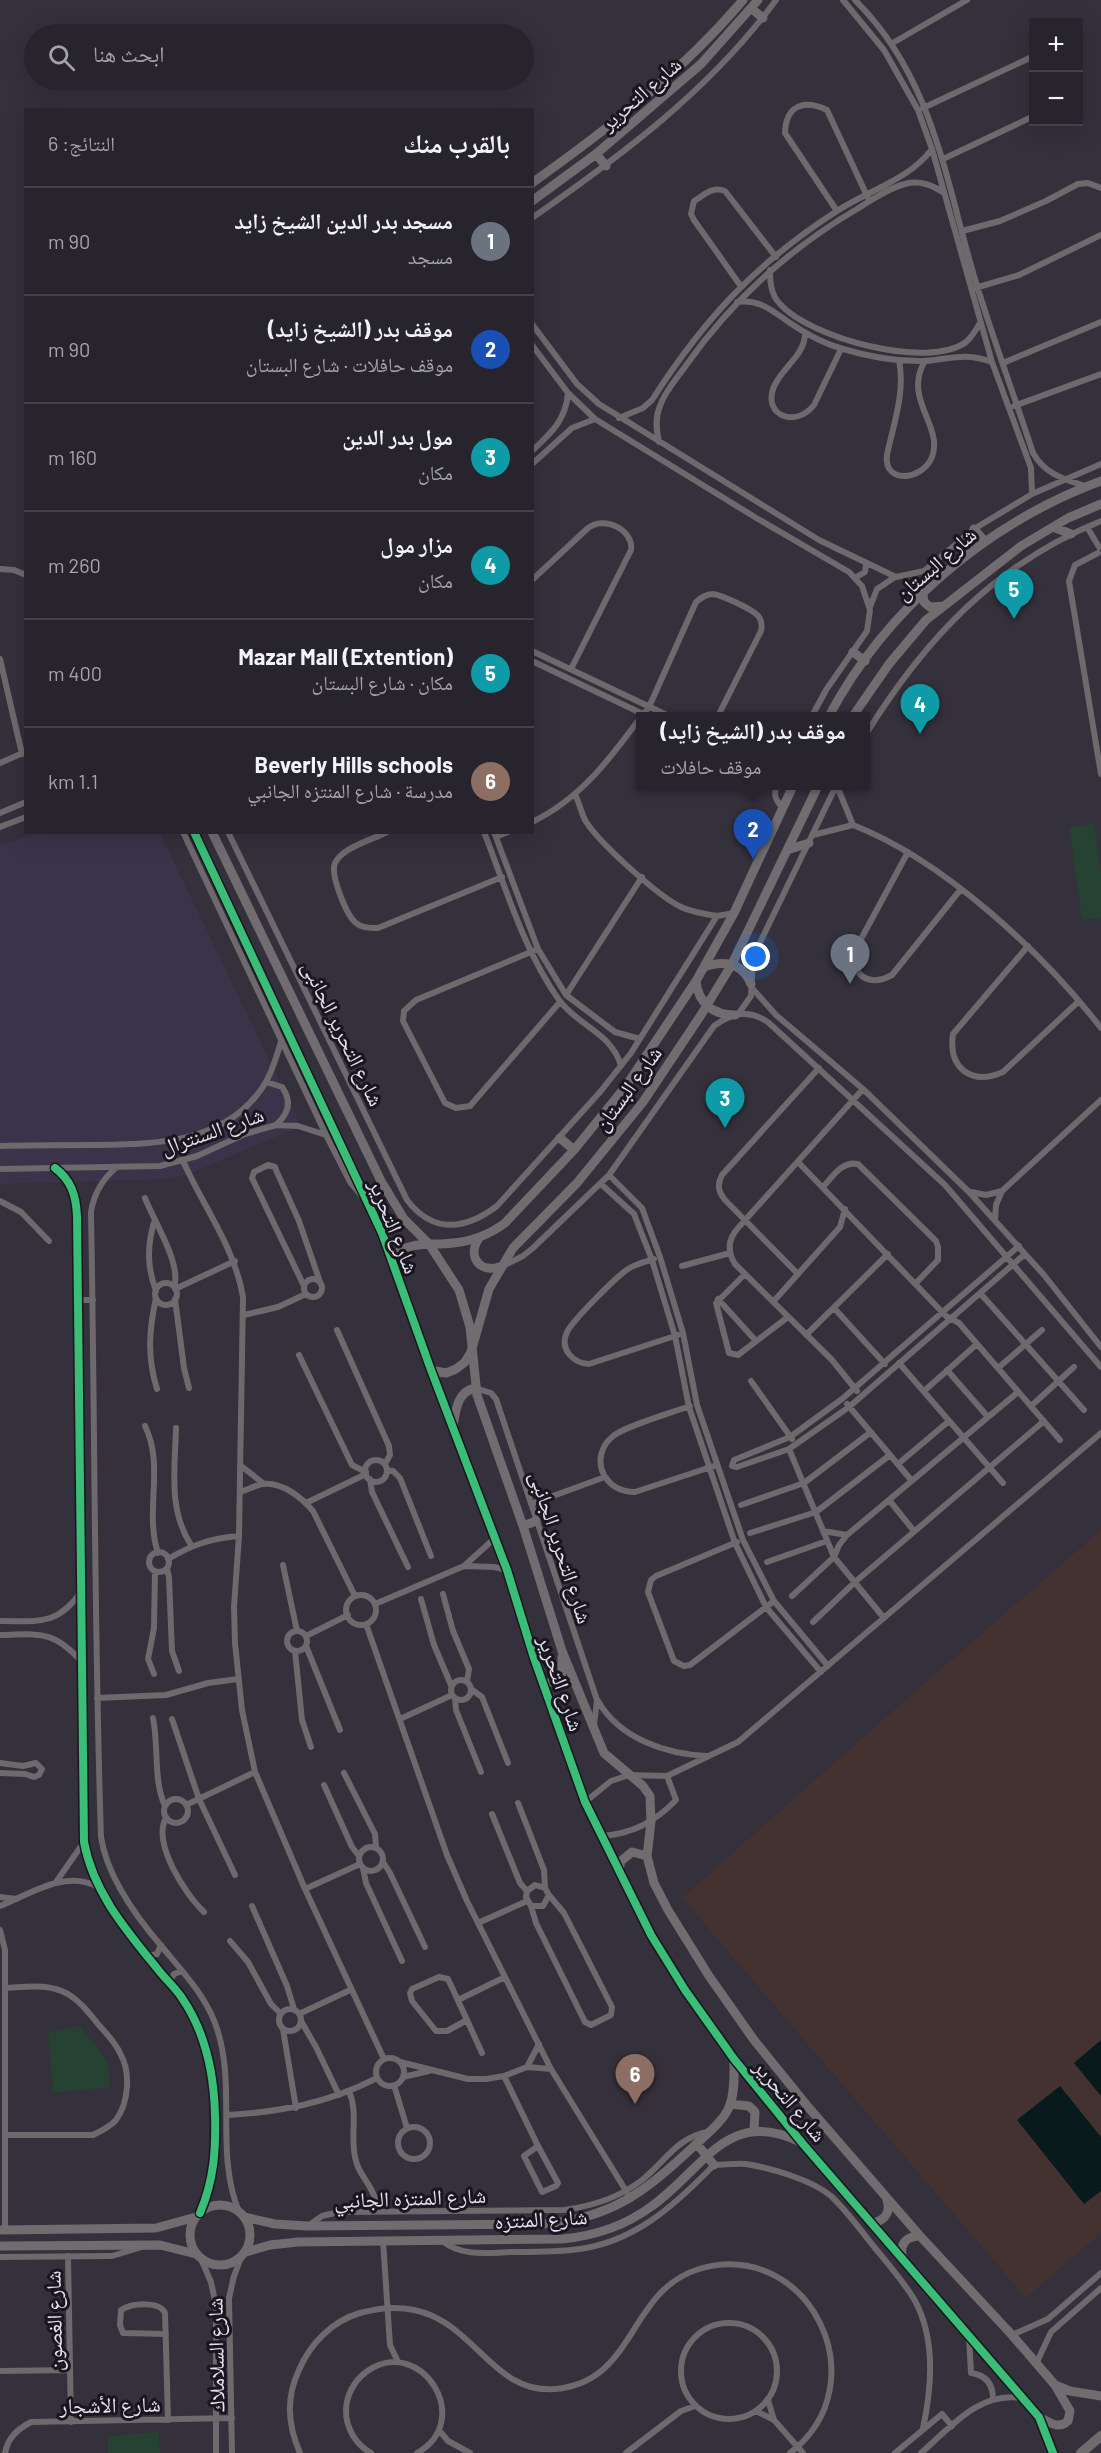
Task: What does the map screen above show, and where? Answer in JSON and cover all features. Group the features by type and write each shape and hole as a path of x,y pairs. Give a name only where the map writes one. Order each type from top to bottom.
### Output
{"main road":[{"path":"1081,2453 1101,2436"}],"street":[{"name":"شارع التحرير","path":"534,182 612,126 693,54 742,0"},
{"name":"شارع التحرير","path":"534,200 596,154 701,64 758,0"},
{"path":"534,217 606,166 696,90 727,61 776,0"},
{"path":"843,0 884,50 918,110 932,149 992,362 1031,468 1032,494"},
{"path":"855,0 891,44 926,106 978,288 1038,462 1045,470 1085,486"},
{"path":"855,13 867,0"},
{"path":"891,44 967,0"},
{"path":"752,9 763,18"},
{"path":"693,54 701,64"},
{"path":"918,110 1029,58"},
{"path":"837,211 785,133 785,120 793,109 804,105 816,105 827,110 870,201"},
{"path":"943,159 1029,118"},
{"path":"619,418 643,408 697,335 740,285 775,255 837,211 913,170 932,149"},
{"path":"596,154 606,166"},
{"path":"659,442 656,417 666,394 702,343 737,302 780,261 814,235 870,201 904,184 918,182 932,185 944,193"},
{"path":"962,231 1000,221 1078,184 1088,183 1101,188"},
{"path":"740,285 694,220 691,207 694,201 715,189 725,191 780,261"},
{"path":"970,290 1020,275 1101,235"},
{"path":"770,270 772,288 780,305 823,331 871,347 907,351 955,348 965,342 980,323"},
{"path":"737,302 757,302 806,333 841,349 868,356 925,361 968,356 992,362"},
{"path":"1003,363 1101,322"},
{"path":"534,327 577,384 619,418 819,540 896,577"},
{"path":"806,333 803,348 773,388 771,397 773,406 785,417 798,418 814,405 841,349"},
{"path":"534,338 539,334"},
{"path":"868,356 871,347"},
{"path":"534,348 568,393 596,419 751,515 849,572 862,586 870,610"},
{"path":"899,360 902,378 900,397 885,459 890,470 901,477 924,468 933,454 933,438 917,389 917,379 925,361"},
{"path":"1009,408 1101,374"},
{"path":"659,389 666,394"},
{"path":"534,449 562,418 567,406 568,393"},
{"path":"534,462 572,428 596,419"},
{"path":"815,712 826,690 867,631 870,610 878,589 896,577 924,571 974,528 1032,494 1101,464"},
{"name":"شارع البستان","path":"856,712 923,594 985,542 1029,514 1085,486 1101,481"},
{"path":"751,515 758,503"},
{"name":"شارع البستان","path":"832,712 865,661 904,629 945,605 1021,546 1053,527 1101,504"},
{"path":"534,578 588,528 598,522 604,521 628,534 631,539 632,550 571,669"},
{"path":"870,728 893,692 965,606 1017,565 1071,534 1101,521"},
{"path":"1053,527 1071,534"},
{"path":"1087,527 1100,551 1075,565 1069,581 1101,774"},
{"path":"974,528 985,542"},
{"path":"855,579 864,575 866,564"},
{"path":"0,569 14,570 24,574"},
{"path":"923,594 924,602 930,607 945,605"},
{"path":"646,712 696,602 706,596 719,595 755,612 762,624 761,631 720,712"},
{"path":"534,652 659,712"},
{"path":"853,652 865,661"},
{"path":"0,659 24,753 0,763"},
{"path":"534,662 636,713"},
{"path":"534,821 575,794 608,761 636,725"},
{"path":"774,790 775,797 782,807"},
{"name":"شارع البستان","path":"391,1257 412,1244 453,1243 479,1238 505,1223 574,1150 626,1086 696,981 735,913 791,790"},
{"name":"شارع البستان","path":"471,1352 483,1304 499,1267 513,1248 577,1183 643,1102 694,1026 732,964 816,790"},
{"path":"696,981 698,995 706,1006 721,1014 737,1014 748,1003 753,957 834,790"},
{"path":"838,790 853,825 908,852 961,890 1028,946 1100,1024"},
{"path":"575,794 585,819 602,841 664,896 698,913 717,916 735,913"},
{"path":"0,813 24,803"},
{"path":"0,827 24,818"},
{"path":"787,850 853,825"},
{"path":"184,834 268,1001 281,1041 326,1135 350,1182 366,1200"},
{"name":"شارع التحرير","path":"195,834 243,937 268,1001 382,1233 430,1370 507,1570 541,1680 585,1802 661,1954 734,2059 803,2144 1039,2416 1053,2453"},
{"name":"شارع التحرير","path":"214,834 381,1181 404,1219 429,1244 459,1290 470,1327 476,1388 562,1650 604,1752 647,1790 651,1803 647,1856 660,1897 731,2008 809,2108 920,2236 1055,2385 1086,2395 1101,2397"},
{"name":"شارع التحرير الجانبى","path":"229,834 318,1022 393,1173 416,1213 433,1223 451,1225 476,1219 497,1206 560,1138"},
{"path":"383,834 345,852 334,864 333,874 341,896 353,921 360,926 378,928 502,877"},
{"path":"485,834 535,950 561,1002 609,1042 619,1057 621,1066"},
{"path":"495,835 535,950 566,995 615,1032 640,1039"},
{"path":"908,852 854,952 855,968 862,977 872,981 882,981 892,975 961,890"},
{"path":"566,995 642,877"},
{"path":"574,1150 560,1138 621,1066 717,916"},
{"path":"243,937 260,927"},
{"path":"1028,946 953,1034 951,1047 955,1061 964,1071 977,1077 991,1078 1004,1072 1080,1001"},
{"path":"535,950 416,999 404,1011 403,1021 445,1103 456,1108 470,1106 561,1002"},
{"path":"704,967 719,962 732,964 744,972 759,1008 769,1023 945,1185 1101,1367"},
{"path":"479,1238 474,1245 473,1254 476,1262 483,1268 491,1270 528,1252 609,1175 706,1035 724,1018 759,1008"},
{"path":"759,1008 863,1089 969,1192 1025,1254 1101,1347"},
{"path":"307,1029 318,1022"},
{"path":"694,1026 706,1035"},
{"path":"609,1042 617,1038 615,1032"},
{"name":"شارع السنترال","path":"0,1146 151,1144 181,1140 195,1135 235,1116 247,1106 266,1082 281,1041"},
{"path":"798,1274 721,1195 719,1180 819,1068"},
{"path":"266,1082 282,1088 289,1102 288,1111 276,1125"},
{"path":"861,1396 832,1360 735,1264 730,1253 733,1233 863,1089"},
{"path":"996,1220 996,1205 1002,1191 1101,1100"},
{"name":"شارع السنترال","path":"0,1169 160,1166 183,1161 245,1134 276,1125 298,1126 326,1135"},
{"path":"183,1161 198,1194 235,1261 243,1297 239,1536 234,1607 237,1679 255,1772 350,1990 384,2059"},
{"path":"798,1162 944,1313 958,1323 1060,1440"},
{"path":"823,1187 842,1167 852,1163 858,1164 936,1241 939,1247 938,1260 916,1283"},
{"path":"268,1165 272,1165 276,1170 299,1221 320,1282 322,1290 320,1294 313,1298 306,1294 252,1178 254,1172 268,1165"},
{"path":"0,2246 147,2244 172,2246 212,2265 223,2265 243,2255 250,2237 250,2229 242,2214 227,2170 227,2078 220,2039 210,2012 115,1879 103,1848 96,1698 92,1201 102,1181 117,1167"},
{"path":"55,1168 65,1176 76,1202 84,1842 98,1887 147,1956 181,1997 201,2035 208,2055 214,2100 215,2161 212,2179 190,2236 199,2257"},
{"path":"381,1181 393,1173"},
{"path":"609,1175 642,1208 660,1257 683,1333 697,1405 743,1540 774,1602 828,1666"},
{"path":"601,1184 634,1214 652,1260 675,1336 689,1407 735,1543 766,1607 821,1672"},
{"path":"969,1192 986,1195 1002,1191"},
{"path":"145,1198 174,1262 177,1279 175,1299 184,1368 189,1388"},
{"path":"0,1201 21,1212 49,1241"},
{"path":"634,1214 642,1208"},
{"path":"773,1302 840,1227 845,1209"},
{"path":"382,1233 397,1227 404,1219"},
{"path":"154,1221 148,1250 148,1264 156,1295 161,1303 167,1304 175,1299"},
{"path":"840,1227 859,1223"},
{"path":"1018,1246 855,1389 790,1437 734,1460 732,1466 737,1467 790,1448 849,1407 1025,1254"},
{"path":"682,1266 730,1253"},
{"path":"806,1335 888,1254"},
{"path":"660,1257 627,1269 572,1324 565,1337 567,1351 576,1362 589,1364 683,1333"},
{"path":"175,1288 235,1261"},
{"path":"745,1274 717,1299 716,1306 729,1353 738,1355 788,1317"},
{"path":"304,1286 307,1281 313,1279 320,1282"},
{"path":"157,1389 151,1367 149,1344 156,1295 162,1284 169,1283 175,1288"},
{"path":"980,1293 1084,1410"},
{"path":"244,1315 278,1307 306,1294"},
{"path":"717,1299 756,1341"},
{"path":"76,1300 93,1300"},
{"path":"834,1308 885,1364"},
{"path":"1068,1328 1079,1319"},
{"path":"299,1355 352,1466 367,1475 382,1480 390,1455 389,1446 337,1330"},
{"path":"998,1368 1042,1330"},
{"path":"924,1391 977,1344"},
{"path":"430,1370 446,1373 456,1369 465,1362 471,1352"},
{"path":"899,1363 1002,1483"},
{"path":"1031,1406 1074,1367"},
{"path":"947,1370 988,1417"},
{"path":"751,1381 790,1437 790,1448 834,1557 884,1618"},
{"path":"453,1426 460,1397 470,1389 476,1388"},
{"name":"شارع التحرير الجانبى","path":"476,1388 491,1393 496,1400 597,1700 593,1730"},
{"path":"792,1596 834,1557 839,1545 848,1535 1018,1392"},
{"path":"842,1399 912,1481"},
{"path":"697,1405 612,1437 604,1446 601,1458 605,1477 614,1487 635,1492 717,1465"},
{"path":"898,1464 949,1421"},
{"path":"813,1623 855,1582 1044,1421"},
{"path":"145,1426 154,1450 152,1525 158,1553"},
{"path":"176,1428 175,1506 179,1524 191,1545"},
{"path":"741,1505 804,1483 871,1432"},
{"path":"585,1802 606,1783 629,1775 667,1776 738,1742 1101,1433"},
{"path":"781,1441 790,1448"},
{"path":"80,1454 95,1454"},
{"path":"750,1533 816,1512 890,1455"},
{"path":"408,1567 372,1492 367,1475 367,1465 372,1461 379,1460 400,1478 432,1556"},
{"path":"240,1465 264,1484 291,1492 306,1503 313,1511 355,1596"},
{"path":"306,1503 367,1475"},
{"path":"531,1504 605,1477"},
{"path":"240,1492 264,1484"},
{"path":"889,1500 914,1531"},
{"path":"523,1527 536,1521"},
{"path":"823,1531 835,1535 848,1535"},
{"path":"179,1671 172,1651 169,1574 166,1569 168,1559 191,1545 223,1537 239,1536"},
{"path":"375,1604 464,1566 495,1538"},
{"path":"743,1540 651,1580 648,1592 674,1661 684,1666 690,1665 774,1602"},
{"path":"767,1562 827,1541"},
{"path":"166,1569 161,1572 155,1571 150,1561 152,1556 158,1553 165,1555 168,1559"},
{"path":"283,1565 297,1631 306,1636"},
{"path":"464,1566 507,1570"},
{"path":"154,1674 148,1659 154,1628 155,1571"},
{"path":"0,1621 48,1620 67,1610 81,1592"},
{"path":"443,1593 453,1631 469,1669 467,1682"},
{"path":"364,1595 375,1604 375,1616 366,1624 355,1623 348,1616 349,1601 355,1596 364,1595"},
{"path":"421,1599 434,1645 451,1685 456,1710 481,1772"},
{"path":"306,1636 348,1616"},
{"path":"366,1624 447,1855 478,1923 551,2069 629,2195"},
{"path":"297,1631 289,1635 287,1642 291,1650 303,1649 306,1646"},
{"path":"0,1635 49,1636 68,1646 82,1663"},
{"path":"306,1636 306,1646 340,1730"},
{"path":"541,1680 547,1683 559,1679 562,1673 562,1650"},
{"path":"295,1651 304,1728 311,1747"},
{"path":"96,1698 166,1695 208,1683 237,1679"},
{"path":"451,1685 461,1679 482,1697 508,1763"},
{"path":"400,1719 453,1697 466,1699 471,1689"},
{"path":"597,1700 619,1725 639,1740 662,1750 686,1755 711,1756"},
{"path":"153,1718 159,1789 165,1806 166,1818 161,1831 164,1846 186,1891 204,1912"},
{"path":"172,1719 199,1799 235,1875"},
{"path":"0,1763 22,1770 0,1773"},
{"path":"186,1805 255,1772"},
{"path":"344,1773 375,1834 376,1848"},
{"path":"601,1836 627,1832 651,1822 676,1800 667,1776"},
{"path":"324,1785 352,1847 359,1856 366,1882 402,1961"},
{"path":"165,1806 174,1799 181,1800 186,1805 188,1814 183,1821 174,1823 166,1818"},
{"path":"492,1814 520,1883 527,1891 536,1923 585,2022 591,2025 611,2015 612,2007 561,1908 545,1888 544,1870 518,1803"},
{"path":"56,1883 84,1842"},
{"path":"359,1856 368,1847 376,1848 382,1854 382,1862 390,1873 425,1947"},
{"path":"619,1869 621,1861 632,1852 640,1852 647,1856"},
{"path":"305,1889 361,1866 374,1871 382,1862"},
{"path":"0,1906 56,1883 81,1880 98,1887"},
{"path":"527,1891 535,1885 545,1888"},
{"path":"478,1923 529,1903 543,1906 547,1903 549,1895"},
{"path":"0,1897 17,1899"},
{"path":"252,1906 301,2021 339,2096"},
{"path":"0,1930 5,1950 2,2082 5,2135 2,2230 156,2228 198,2215 215,2205 224,2205 242,2214"},
{"path":"230,1941 248,1962 271,2004 280,2013"},
{"path":"147,1956 157,1954 160,1945"},
{"path":"169,1983 174,1974 182,1971"},
{"path":"467,2020 447,2031 436,2031 412,2001 410,1993 412,1989 434,1979 444,1977 448,1979 458,2000 482,2053"},
{"path":"458,2000 505,1977"},
{"path":"5,1988 40,1986 68,1994 79,2001 119,2050 126,2068 127,2082 126,2095 116,2120 93,2135 5,2135"},
{"path":"296,2108 283,2029 278,2020 280,2013 286,2009 297,2011 350,1990"},
{"path":"283,2029 294,2031 301,2021"},
{"path":"527,2067 539,2044"},
{"path":"430,2070 403,2077 394,2085 385,2085 377,2078 376,2067 384,2059 393,2058 400,2062 468,2079 504,2076 527,2067 551,2069"},
{"name":"شارع المنتزه","path":"242,2214 275,2224 307,2226 562,2223 598,2215 629,2195 650,2187 725,2115 730,2104 734,2059"},
{"path":"400,2062 403,2066 403,2077"},
{"path":"504,2076 558,2183 542,2192 524,2156 538,2146"},
{"path":"227,2115 296,2108 339,2096 377,2078"},
{"path":"394,2085 407,2128"},
{"path":"350,2091 355,2110 353,2145 355,2161 375,2199 369,2212"},
{"path":"730,2104 749,2106 755,2112 754,2130 781,2135 803,2144"},
{"path":"407,2128 420,2128 429,2138 428,2151 417,2158 410,2159 400,2151 398,2138 407,2128"},
{"name":"شارع المنتزه","path":"243,2255 284,2242 562,2239 602,2232 638,2216 655,2205 726,2141 754,2130"},
{"name":"شارع المنتزه الجانبي","path":"307,2226 330,2214 571,2209 603,2202 629,2195 684,2140 695,2134 709,2132"},
{"path":"696,2144 714,2166"},
{"path":"441,2240 455,2250 474,2253 573,2250 612,2241 629,2235 661,2215 714,2166 746,2164 816,2186 846,2212 904,2284 923,2318 929,2355 930,2392 923,2428"},
{"path":"872,2223 885,2218 888,2212 887,2198"},
{"path":"422,2212 422,2224"},
{"path":"476,2240 477,2224"},
{"path":"43,2228 43,2245"},
{"path":"902,2256 903,2244 908,2239 920,2236"},
{"path":"383,2241 390,2345 398,2362"},
{"path":"0,2256 112,2256 147,2244"},
{"name":"شارع السلاملاك","path":"232,2453 229,2298 243,2255"},
{"name":"شارع الغصون","path":"68,2256 71,2422"},
{"name":"شارع السلاملاك","path":"199,2257 210,2282 216,2306 216,2453"},
{"path":"300,2453 291,2430 290,2401 303,2359 324,2334 353,2315 387,2308 421,2311 436,2317 464,2336 520,2385 539,2390 558,2389 574,2386 594,2377 608,2365 632,2335 651,2301 665,2287 681,2277 718,2266 740,2266 761,2270 795,2290 819,2316 830,2344 832,2377 829,2393 818,2422 800,2450 790,2453"},
{"path":"1012,2335 1042,2323 1101,2272"},
{"path":"1036,2364 1051,2332 1101,2288"},
{"path":"166,2334 123,2333 120,2325 121,2310 129,2306 161,2306 165,2313 166,2334 168,2420"},
{"path":"733,2322 756,2331 772,2350 777,2374 775,2386 768,2400 756,2411 735,2419 714,2417 695,2406 687,2396 681,2373 685,2349 701,2331 712,2325 733,2322"},
{"path":"1042,2323 1051,2332"},
{"path":"969,2336 971,2373 980,2374 989,2382 993,2399"},
{"path":"384,2363 390,2345"},
{"path":"371,2453 359,2444 350,2430 346,2411 348,2398 353,2386 371,2368 384,2363 398,2362 422,2371 432,2380 442,2404 439,2430 431,2442 417,2453"},
{"path":"0,2372 70,2370"},
{"path":"1039,2416 1057,2426 1068,2421 1070,2411 1055,2385"},
{"path":"681,2411 687,2396"},
{"path":"921,2453 973,2409 993,2399 1023,2398"},
{"path":"768,2400 774,2420"},
{"path":"626,2453 681,2411 695,2406"},
{"path":"756,2411 774,2420 800,2450"},
{"path":"895,2453 942,2414 952,2426"},
{"name":"شارع الأشجار","path":"5,2453 11,2437 20,2428 32,2422 232,2418"},
{"path":"439,2430 448,2440 470,2453"},
{"path":"431,2442 448,2440"}],"shaded area":[{"path":"34,834 160,834 301,1126 187,1175 167,1179 0,1184 0,846"},
{"path":"1101,1530 1101,2233 1026,2298 682,1898"},
{"path":"1101,2040 1101,2096 1074,2063"},
{"path":"1060,2086 1101,2137 1101,2191 1084,2204 1017,2120"}],"green space":[{"path":"1094,824 1101,873 1101,918 1082,920 1069,827"},
{"path":"80,2026 107,2061 110,2087 53,2093 48,2032"},
{"path":"159,2432 160,2453 108,2453 108,2436"}],"cycle path":[{"path":"195,834 382,1233 507,1570 534,1658 585,1802 651,1935 685,1990 734,2059 803,2144 1039,2417 1053,2453"},
{"path":"55,1168 72,1189 77,1216 84,1842 95,1877 112,1909 179,1994 203,2039 213,2084 215,2140 211,2177 200,2213"}],"place":[{"name":"Mazar Mall (Extention)","path":"1014,619"},
{"name":"مزار مول","path":"920,734"},
{"name":"موقف بدر (الشيخ زايد)","path":"753,859"},
{"name":"مسجد بدر الدين الشيخ زايد","path":"850,984"},
{"name":"مول بدر الدين","path":"725,1128"},
{"name":"Beverly Hills schools","path":"635,2104"}]}
